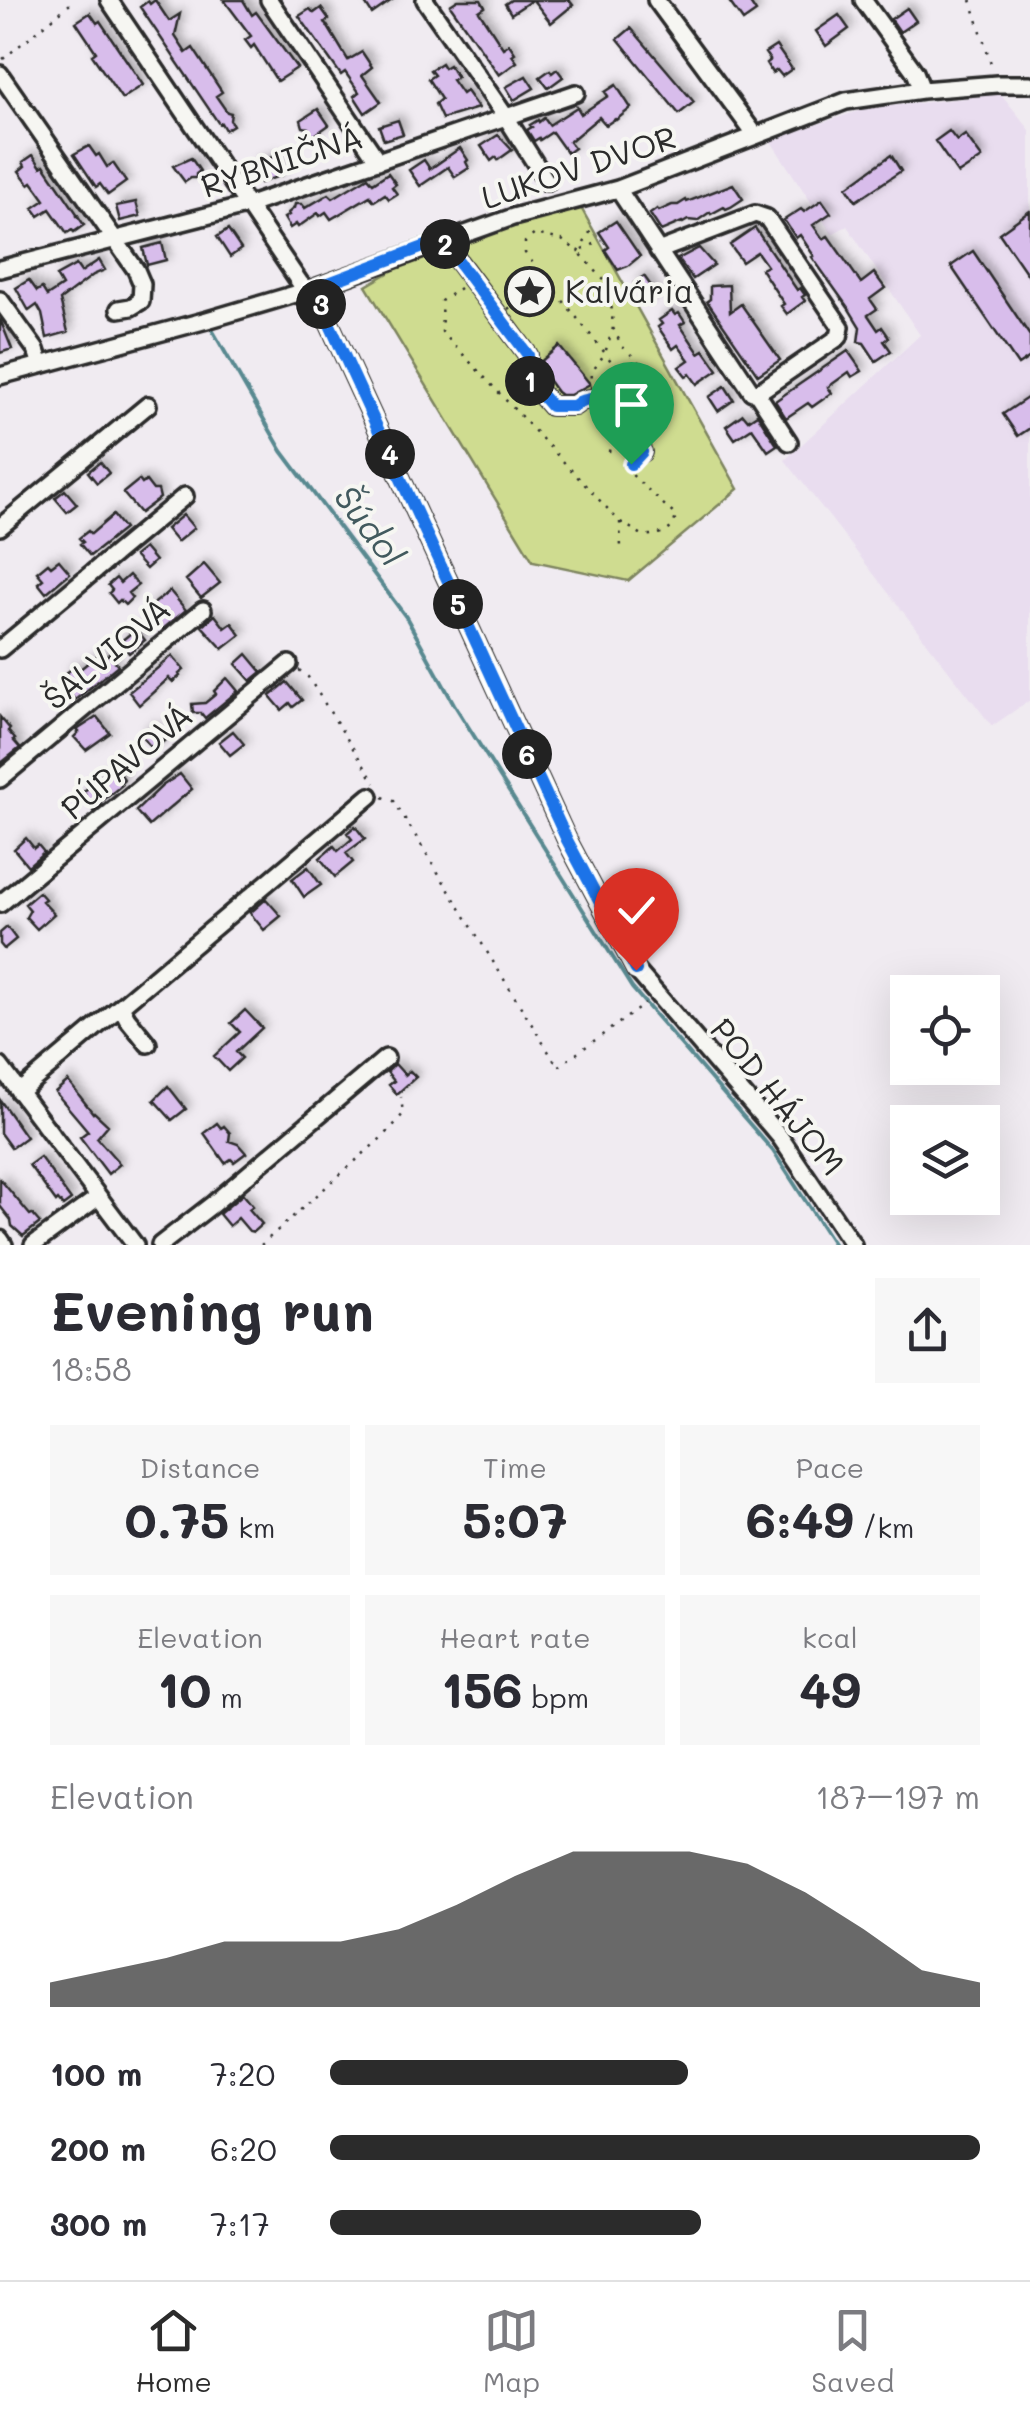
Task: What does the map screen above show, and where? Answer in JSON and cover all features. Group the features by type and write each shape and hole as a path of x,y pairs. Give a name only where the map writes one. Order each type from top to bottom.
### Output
{"street":[{"name":"POD HÁJOM","path":"109,0 300,283 320,303 567,840 636,970 780,1137 853,1245"},
{"path":"269,0 378,160"},
{"path":"425,0 547,182"},
{"path":"656,0 756,136"},
{"path":"863,0 914,72 922,90"},
{"path":"0,74 136,270 144,293 141,301 119,309"},
{"name":"LUKOV DVOR","path":"0,376 310,290 442,240 618,190 846,101 922,90 1030,84"},
{"name":"RYBNIČNÁ","path":"0,269 249,206 576,93"},
{"path":"618,190 752,392 757,393 790,442"},
{"path":"658,251 754,214 767,218 841,327 840,337 757,393"},
{"path":"442,240 478,275 498,316 528,355 527,378 551,406 574,406 590,399 607,408 642,452"},
{"path":"0,300 36,350 41,365"},
{"path":"0,526 148,404"},
{"path":"0,649 184,496"},
{"name":"ŠALVIOVÁ","path":"0,779 204,610"},
{"name":"PÚPAVOVÁ","path":"0,904 289,664"},
{"path":"19,1092 375,793"},
{"path":"121,1006 148,1044"},
{"path":"160,1245 386,1058"},
{"path":"0,1066 135,1245"},
{"path":"33,1245 98,1198"}],"path":[{"path":"0,62 75,0"},
{"path":"971,0 996,84"},
{"path":"579,252 594,224"},
{"path":"590,399 592,372 606,353 613,328 610,287 579,252 562,240 535,234 525,242 525,253 606,353 656,423"},
{"path":"579,252 602,240"},
{"path":"478,275 441,301 442,332 620,521 644,536 668,532 674,527 676,516 630,473 631,464 657,436 654,384 642,365 622,346 613,328"},
{"path":"498,316 526,296 532,304 553,288"},
{"path":"607,408 632,389"},
{"path":"620,521 621,548"},
{"path":"289,664 308,677 375,793 394,801 558,1067 650,1000"},
{"path":"262,1245 389,1131 403,1114 401,1097"}],"shaded area":[{"path":"1001,94 1030,130 1030,700 992,726 785,460 920,335 847,226 832,234 770,140 864,109"}],"green space":[{"path":"580,206 738,489 628,581 533,561 366,286 414,258"}],"building":[{"path":"155,0 169,21 180,14 175,36 186,53 193,48 222,92 216,96 231,113 233,125 225,130 140,7"},
{"path":"224,0 243,0 252,15 256,12 297,68 277,81 254,45 251,48 245,40 251,36"},
{"path":"363,0 392,0 372,14"},
{"path":"458,0 481,0 485,7 479,11 503,48 509,44 517,62 499,75 450,5"},
{"path":"511,0 532,0 511,14 505,4"},
{"path":"533,0 569,0 573,5 551,23"},
{"path":"728,0 748,0 756,12 743,21"},
{"path":"321,8 348,60 362,52 372,67 362,75 381,102 365,113 354,96 359,92 345,72 341,75 299,16"},
{"path":"907,8 916,21 900,32 891,19"},
{"path":"90,13 97,23 100,21 143,85 122,99 92,55 96,52 76,22"},
{"path":"839,15 849,29 826,46 816,31"},
{"path":"631,28 694,102 679,114 618,39"},
{"path":"776,46 792,69 782,76 777,70 772,73 766,63 770,60 765,53"},
{"path":"441,63 444,68 449,65 457,77 452,80 478,108 442,119 435,104 441,99 428,79 434,75 430,70"},
{"path":"557,69 563,77 548,88 540,77"},
{"path":"526,76 534,88 514,100 506,87"},
{"path":"616,85 631,108 606,125 599,117 569,142 574,148 567,153 552,132 534,141 527,130 544,118 549,125 577,107 581,114 608,96 605,92"},
{"path":"318,109 329,125 305,142 308,128 303,127 301,120"},
{"path":"398,120 403,134 384,140 379,126"},
{"path":"949,131 957,141 965,135 982,158 958,174 935,141"},
{"path":"498,135 512,150 491,161 481,146"},
{"path":"89,146 107,167 113,163 126,182 108,195 100,184 96,187 74,154"},
{"path":"460,148 469,168 455,177 448,167 420,186 409,170 424,160 430,169"},
{"path":"33,155 41,167 44,165 84,225 74,232 67,233 50,209 39,216 33,208 45,200 19,171"},
{"path":"891,155 901,171 856,201 847,187"},
{"path":"275,156 282,175 260,183 253,164"},
{"path":"191,158 200,171 196,178 185,182 173,166"},
{"path":"388,173 396,184 392,187 397,194 389,199 385,194 374,201 370,196 331,219 326,212 320,216 318,213 298,227 296,224 290,228 284,218 295,204 305,208 329,194 333,198 368,177 373,183"},
{"path":"733,184 743,199 697,221 688,220 661,231 650,214 657,209"},
{"path":"822,200 831,213 813,225 823,239 828,236 861,283 874,273 885,288 870,299 877,309 868,315 878,330 882,327 889,337 884,341 891,351 876,361 864,343 858,342 860,327 849,309 800,235 796,238 784,220"},
{"path":"136,202 140,216 120,221 116,206"},
{"path":"1030,211 1030,278 999,233"},
{"path":"616,221 640,256 618,270 599,232"},
{"path":"755,228 797,290 800,288 805,295 805,301 787,314 761,269 767,266 757,252 742,262 730,245"},
{"path":"228,230 241,249 230,257 217,237"},
{"path":"162,243 166,260 147,265 143,248"},
{"path":"699,248 714,265 693,279 678,259"},
{"path":"973,251 1030,336 1030,357 1018,365 951,266"},
{"path":"99,260 105,270 60,300 68,332 47,338 37,305 29,311 16,288 29,280 47,296 62,286 56,276 76,265 81,272"},
{"path":"644,276 658,296 647,303 634,283"},
{"path":"729,285 730,312 741,304 780,360 758,375 707,301 710,286"},
{"path":"672,311 685,322 680,325 699,353 704,350 718,370 697,384 679,367 689,360 678,345 673,349 658,327 662,324 659,320"},
{"path":"0,319 12,349 0,353"},
{"path":"559,346 590,384 570,395 557,392 539,367"},
{"path":"848,351 862,371 852,377 849,372 828,387 832,393 786,418 775,401"},
{"path":"725,386 734,400 718,411 709,397"},
{"path":"1030,396 1030,428 1018,436 1003,414"},
{"path":"743,414 748,420 757,414 777,445 768,451 752,428 735,439 726,426"},
{"path":"100,462 109,473 97,483 88,472"},
{"path":"139,480 158,490 160,498 140,513 123,493"},
{"path":"65,490 77,504 67,512 55,498"},
{"path":"113,515 124,529 90,556 79,538 88,531 91,534"},
{"path":"183,515 194,528 177,542 166,529"},
{"path":"144,548 155,561 146,569 134,556"},
{"path":"59,560 70,573 46,593 38,583 43,579 37,572"},
{"path":"204,564 220,583 201,598 186,580"},
{"path":"129,575 138,585 128,593 132,598 125,605 120,600 117,603 108,585 116,578 120,583"},
{"path":"170,591 186,610 163,629 147,609"},
{"path":"215,615 225,628 232,623 241,635 223,649 202,626"},
{"path":"136,629 145,640 129,653 120,642"},
{"path":"99,654 103,659 109,654 118,665 75,700 65,688 73,682 66,673 76,666 79,670"},
{"path":"247,654 262,672 251,681 236,664"},
{"path":"172,656 184,670 180,676 173,682 169,678 139,705 129,692"},
{"path":"227,678 238,691 205,718 201,713 193,713 192,704 205,703"},
{"path":"287,682 302,700 282,710 270,696"},
{"path":"0,717 20,748 0,764"},
{"path":"97,717 110,733 86,750 74,737 77,730"},
{"path":"152,726 164,741 153,750 141,735"},
{"path":"233,731 244,744 230,755 219,742"},
{"path":"112,768 124,779 122,785 94,811 83,798 83,792"},
{"path":"180,774 192,789 149,826 136,811"},
{"path":"355,826 365,839 346,853 353,862 335,877 320,858 334,846 338,851 352,839 347,833"},
{"path":"26,838 44,852 28,866 14,849"},
{"path":"308,867 321,885 304,897 292,879"},
{"path":"39,892 54,914 37,929 26,917 30,910 25,904"},
{"path":"266,899 281,916 264,930 250,913"},
{"path":"7,927 16,939 4,949 0,933"},
{"path":"245,1010 262,1028 236,1052 242,1058 228,1071 214,1056 240,1032 231,1023"},
{"path":"395,1064 405,1075 410,1071 416,1077 397,1094 389,1085 394,1081 387,1072"},
{"path":"68,1081 93,1113 108,1125 97,1138 120,1164 108,1174 80,1137 88,1131 55,1092"},
{"path":"168,1086 186,1109 172,1120 154,1100"},
{"path":"0,1100 26,1137 11,1148 0,1133"},
{"path":"217,1123 230,1133 229,1141 246,1153 234,1162 231,1159 225,1163 204,1133"},
{"path":"40,1157 71,1200 63,1206 29,1165"},
{"path":"0,1179 40,1223 23,1236 0,1206"},
{"path":"243,1194 262,1224 253,1232 238,1218 229,1226 219,1214"}],"waterway":[{"name":"Šúdol","path":"210,326 282,451 406,617 454,704 632,988 773,1151 834,1245"}],"place":[{"name":"Kalvária","path":"530,292"}],"route":[{"path":"631,464 642,452 607,408 590,399 574,406 551,406 527,378 528,355 442,240 310,290 320,303 567,840 636,970"}]}
